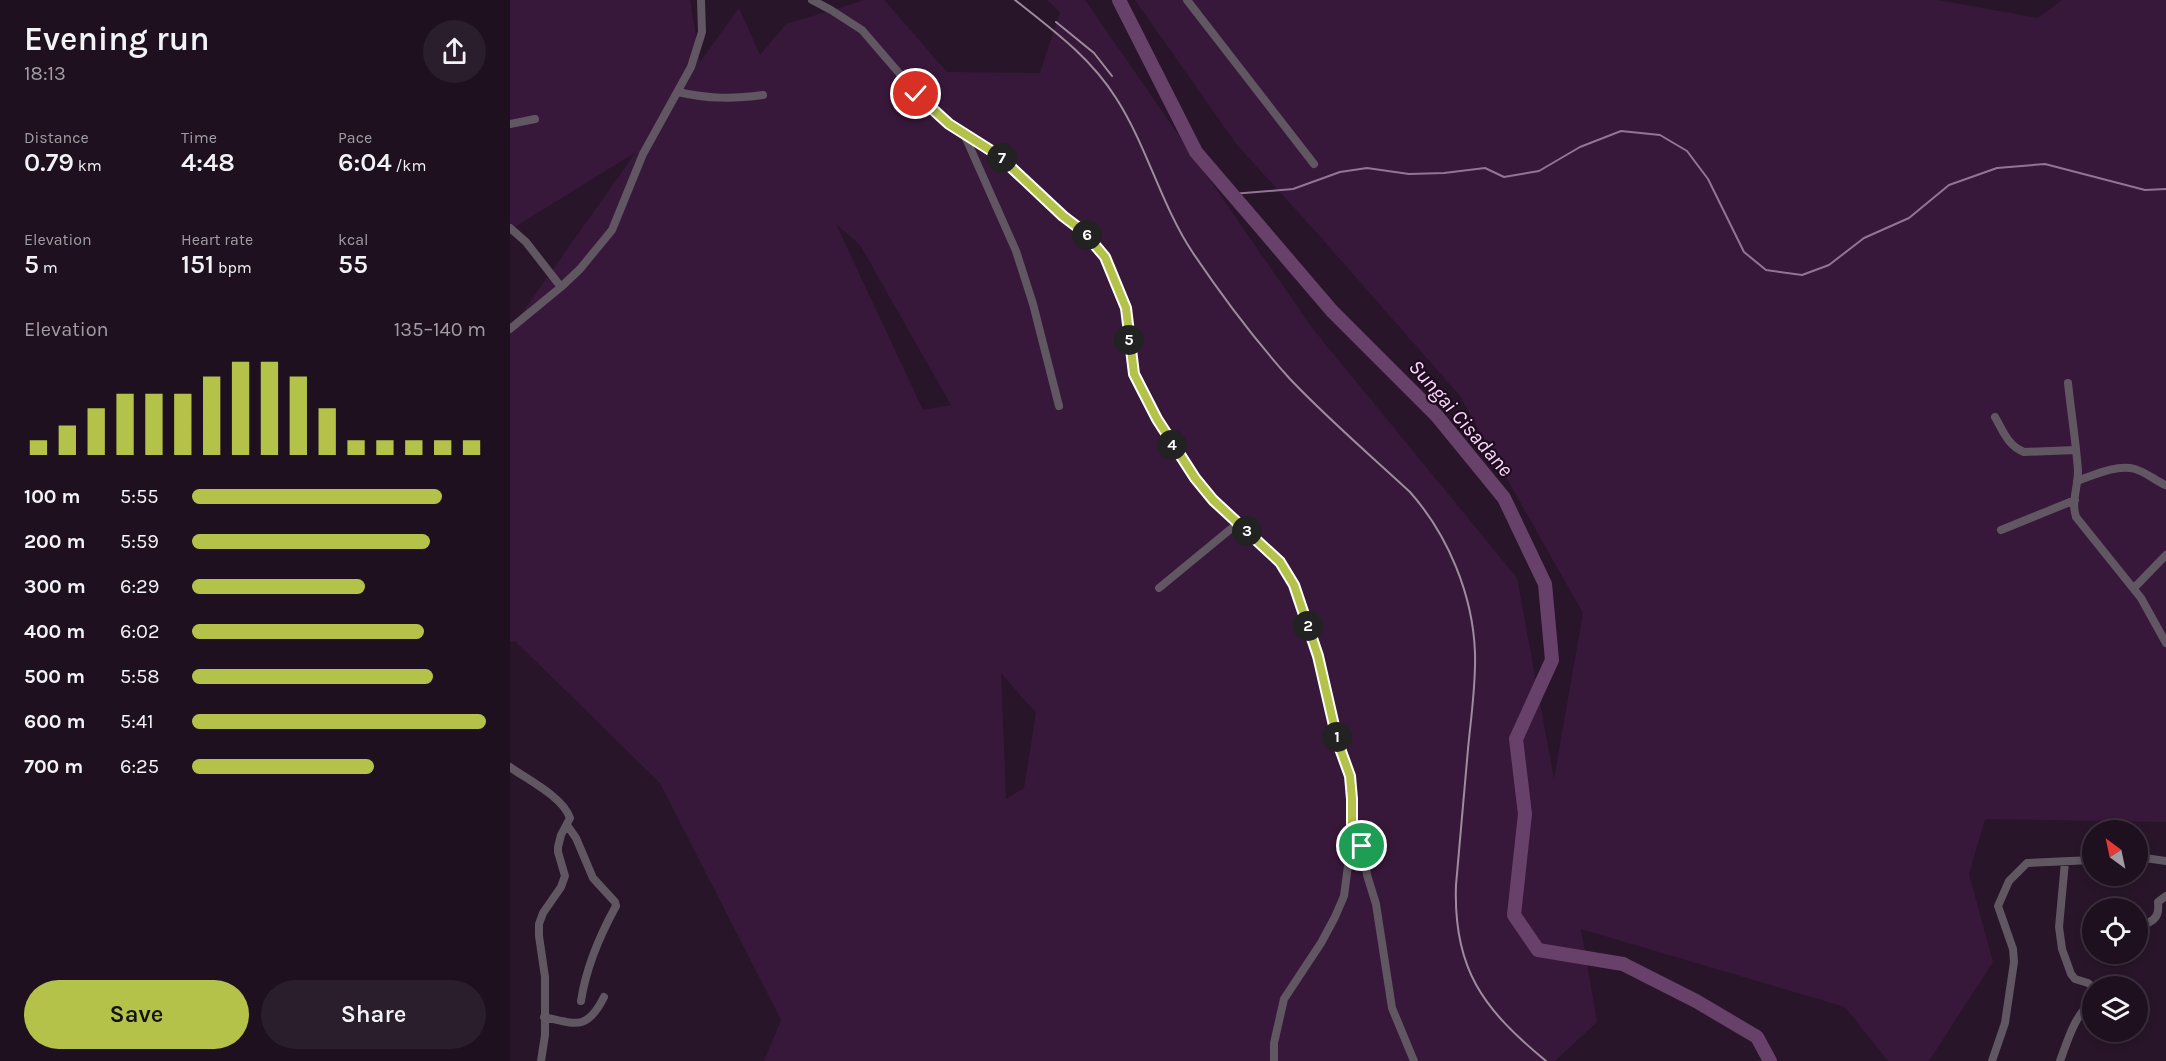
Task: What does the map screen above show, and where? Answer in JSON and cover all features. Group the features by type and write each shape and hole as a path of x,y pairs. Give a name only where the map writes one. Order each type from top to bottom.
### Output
{"street":[{"path":"510,329 561,287 612,230 649,141 678,92 698,49 702,32 702,0"},
{"path":"812,0 862,30 923,102 949,124 998,155 1101,250 1110,265 1126,308 1131,365 1140,389 1162,428 1195,478 1213,500 1280,562 1303,608 1318,656 1338,743 1350,776 1352,835 1344,896 1321,943 1284,999 1274,1043 1274,1061"},
{"path":"1187,0 1314,164"},
{"path":"678,92 721,99 763,95"},
{"path":"510,124 536,119"},
{"path":"964,133 1016,251 1033,304 1059,406"},
{"path":"510,228 526,242 561,287"},
{"path":"2068,383 2076,450 2078,481 2074,509 2078,521 2134,588 2149,610 2166,643"},
{"path":"1995,417 2009,443 2018,450 2024,452 2076,450"},
{"path":"2078,481 2101,472 2125,468 2141,471 2165,485"},
{"path":"2001,530 2074,500"},
{"path":"1159,588 1238,523"},
{"path":"2134,588 2166,555"},
{"path":"510,767 564,806 570,818 561,835 558,852 566,876 543,913 539,924 544,977 545,1035 541,1061"},
{"path":"567,825 576,838 593,878 616,906 604,930 584,984 581,1001"},
{"path":"1352,835 1362,846 1367,875 1376,904 1392,1008 1414,1061"},
{"path":"2148,858 2166,861"},
{"path":"1992,1061 2005,1023 2014,970 2013,949 2000,916 1999,902 2009,881 2025,864 2082,861"},
{"path":"2065,862 2059,927 2062,949 2071,974 2075,979 2082,981"},
{"path":"2148,923 2158,915 2158,902 2166,896"},
{"path":"544,1017 573,1023 586,1021 596,1013 604,997"},
{"path":"2060,1061 2076,1020 2082,1012"}],"shaded area":[{"path":"510,0 690,0 700,62 739,8 760,55 786,24 865,0 884,0 947,72 1040,73 1060,12 1047,0 1085,0 1313,329 1517,578 1554,779 1583,613 1460,396 1237,145 1135,0 1938,0 2038,18 2062,0 2166,0 2166,822 1985,819 1969,874 1993,962 1929,1061 1888,1061 1845,1007 1581,929 1597,1022 1555,1061 764,1061 781,1020 660,783 515,641 510,642 510,330 636,152 510,230","holes":["836,224 860,245 951,405 923,410","1001,673 1036,713 1024,788 1006,799"]}],"waterway":[{"name":"Sungai Cisadane","path":"1119,0 1196,152 1332,311 1437,416 1504,498 1545,584 1552,660 1516,739 1525,814 1514,915 1538,950 1623,964 1696,1001 1757,1037 1770,1061"},
{"path":"1232,194 1293,189 1340,172 1367,168 1409,174 1485,168 1504,177 1539,171 1580,147 1621,131 1660,135 1687,151 1708,179 1744,252 1766,270 1802,275 1829,265 1864,238 1909,218 1949,185 1997,168 2045,164 2145,190 2166,189"}],"railway":[{"path":"1015,0 1070,45 1106,83 1127,116 1182,235 1215,285 1252,333 1304,394 1410,492 1424,509 1447,547 1464,588 1475,653 1474,689 1456,885 1456,915 1460,941 1476,985 1489,1005 1524,1042 1546,1061"},
{"path":"1056,22 1094,53 1112,76"}],"route":[{"path":"916,94 949,124 998,155 1063,216 1084,232 1095,243 1110,265 1126,308 1131,365 1140,389 1157,419 1195,478 1213,500 1280,562 1294,585 1318,656 1338,743 1350,776 1352,835 1362,846"}]}
